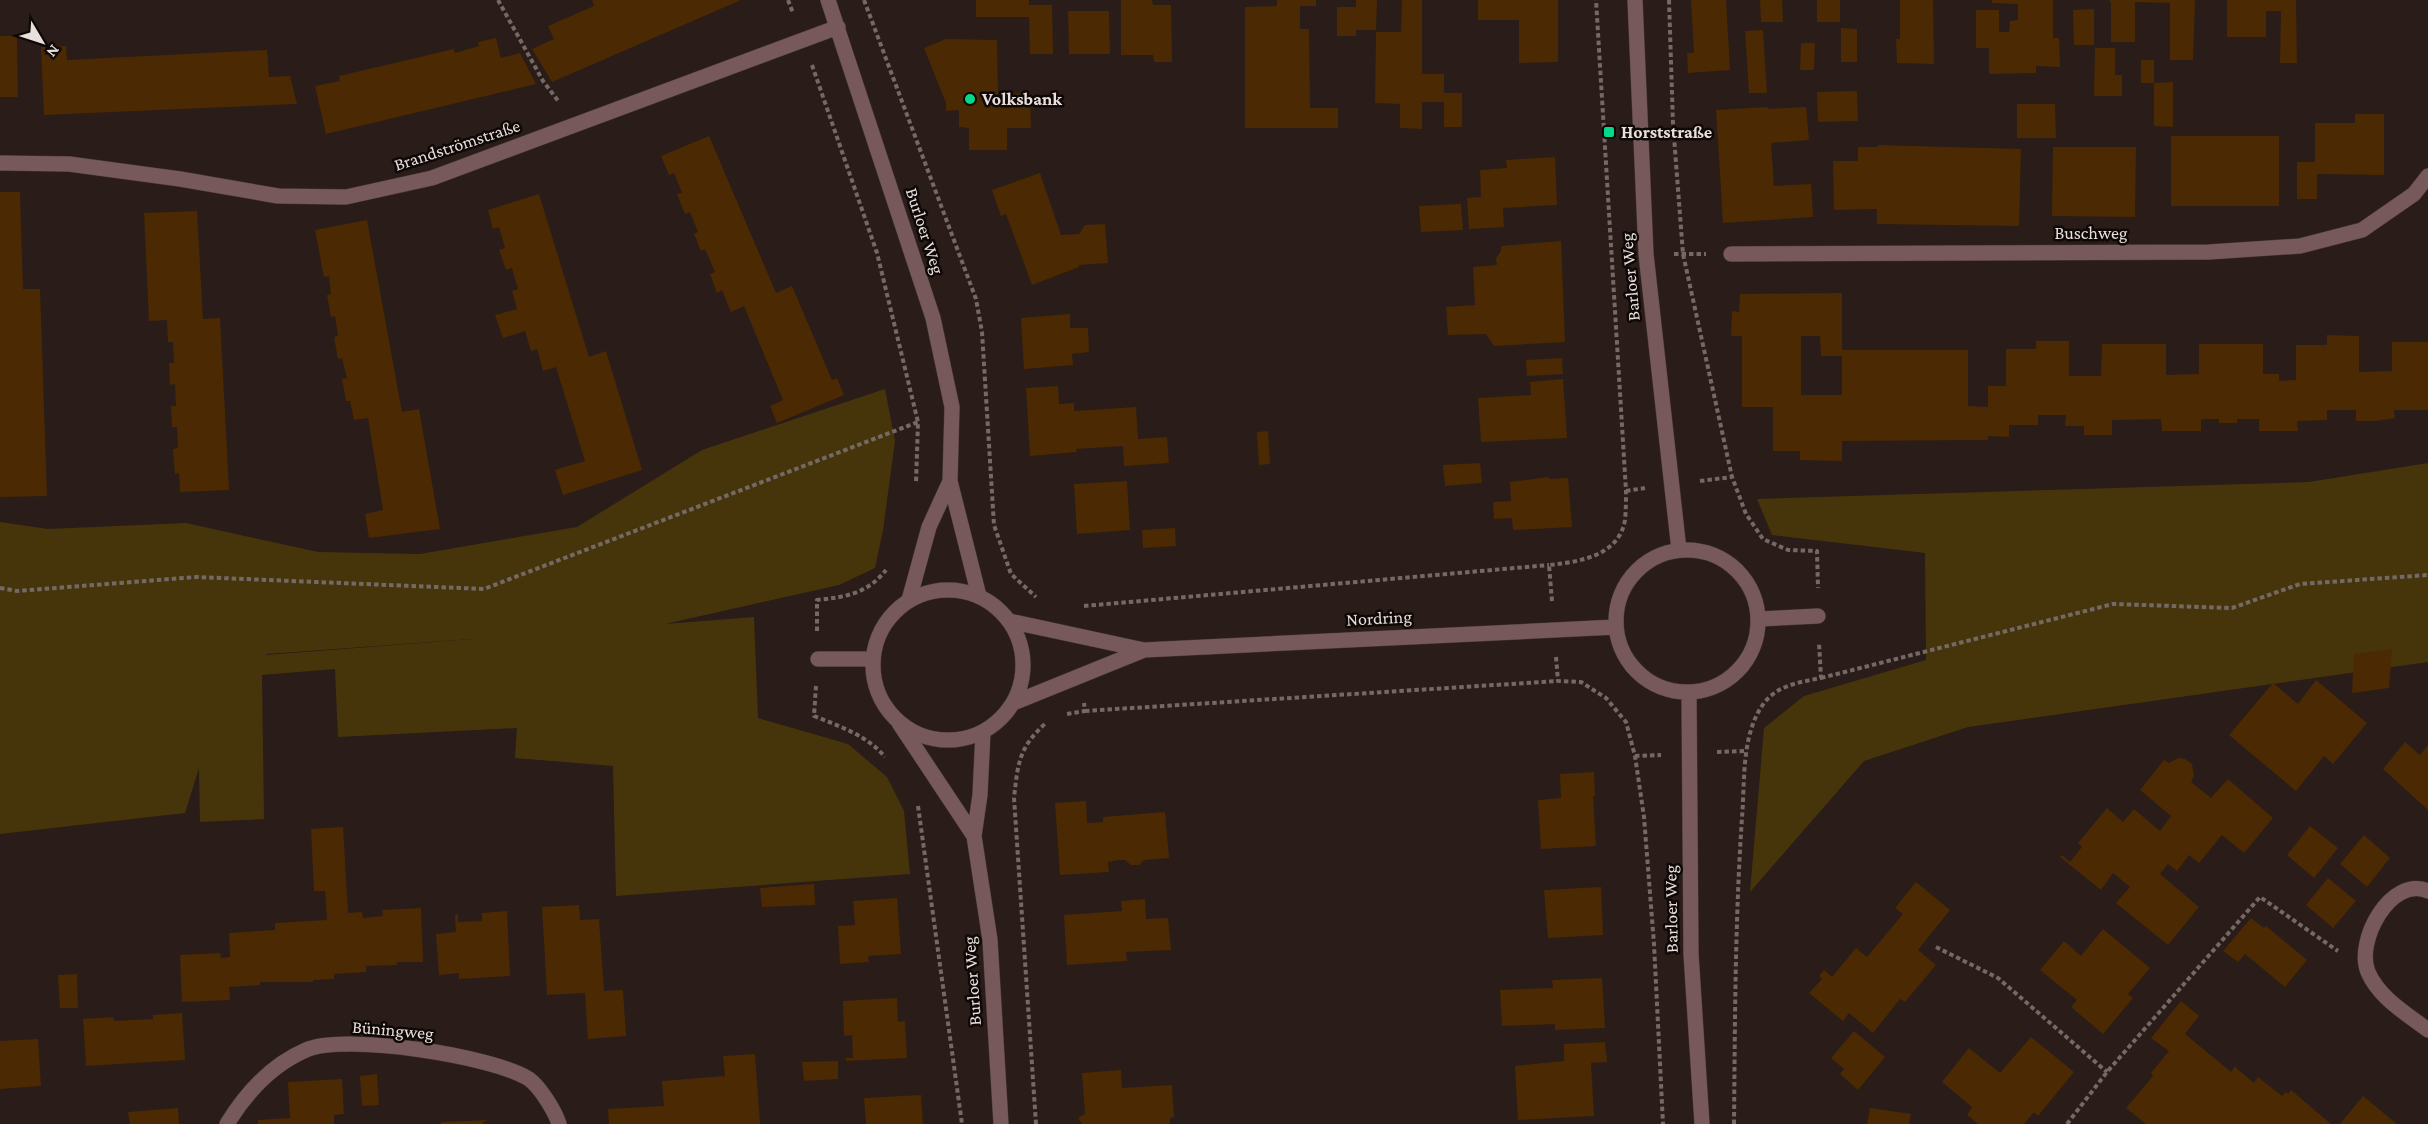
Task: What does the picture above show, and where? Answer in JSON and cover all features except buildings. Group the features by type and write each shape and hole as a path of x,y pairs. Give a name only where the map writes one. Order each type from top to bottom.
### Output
{"street":[{"name":"Burloer Weg","path":"828,0 933,318 952,407 950,481 979,596"},
{"name":"Barloer Weg","path":"1635,0 1646,254 1679,550"},
{"name":"Brandströmstraße","path":"0,163 69,164 180,179 278,196 346,197 432,178 838,27"},
{"name":"Buschweg","path":"1731,254 2209,252 2300,246 2362,230 2414,194 2428,176"},
{"name":"Burloer Weg","path":"909,600 929,527 950,481"},
{"path":"1679,550 1703,551 1725,560 1743,576 1755,596 1759,620 1756,641 1747,661 1732,677 1713,688 1689,693 1669,691 1649,682 1632,668 1621,648 1616,627 1617,605 1626,584 1640,568 1658,556 1679,550"},
{"path":"950,590 979,596 996,607 1009,621 1019,640 1023,661 1021,682 1013,703 1000,719 983,732 960,739 939,740 918,735 899,723 883,705 874,682 873,659 878,636 891,616 909,600 928,592 950,590"},
{"path":"1759,620 1818,616"},
{"name":"Nordring","path":"1009,621 1144,650 1616,627"},
{"name":"Nordring","path":"1013,703 1144,650"},
{"path":"818,659 873,659"},
{"name":"Barloer Weg","path":"1689,693 1691,954 1702,1124"},
{"name":"Burloer Weg","path":"899,723 974,836"},
{"name":"Burloer Weg","path":"983,732 980,795 974,836 990,940 1001,1124"},
{"path":"2428,891 2420,888 2400,891 2379,914 2365,944 2368,972 2388,1000 2428,1030"},
{"name":"Büningweg","path":"227,1124 242,1100 270,1072 307,1049 338,1045 386,1046 467,1056 503,1066 530,1080 555,1112 559,1124"}],"path":[{"path":"498,0 543,81 575,125"},
{"path":"788,0 877,253 918,422 915,493"},
{"path":"1077,607 1549,565 1580,561 1601,553 1616,542 1625,522 1626,491 1596,0"},
{"path":"1669,0 1673,124 1683,254 1732,477 1746,514 1763,539 1788,550 1817,551 1821,678"},
{"path":"1646,254 1731,254"},
{"path":"0,588 17,591 196,577 484,589 952,407"},
{"path":"1549,565 1558,681"},
{"path":"887,570 879,578 850,596 817,600 818,659 814,716 848,730 879,750 891,765"},
{"path":"1734,1124 1736,901 1747,751 1752,724 1765,702 1788,685 2112,604 2232,608 2300,584 2428,575"},
{"path":"1085,711 1558,681 1581,682 1606,698 1626,722 1635,756 1644,817 1654,944 1663,1124"},
{"path":"914,798 919,807 962,1124"},
{"path":"2067,1124 2108,1072 2260,897 2368,972"},
{"path":"1936,947 1998,978 2108,1072"}],"shaded area":[{"path":"885,389 895,441 883,530 875,568 839,585 665,624 754,617 758,718 848,744 887,777 904,811 910,874 616,896 613,766 515,758 517,728 338,737 335,669 262,675 264,819 200,822 199,768 185,813 0,834 0,522 48,529 186,523 318,552 420,554 577,527 702,450","holes":["485,638 266,655 267,654"]},
{"path":"2428,463 2428,662 1968,727 1864,761 1750,892 1764,728 1804,696 1926,660 1925,553 1772,535 1757,499 2309,482"}],"place":[{"name":"Volksbank","path":"970,99"},
{"name":"Horststraße","path":"1609,132"}]}
